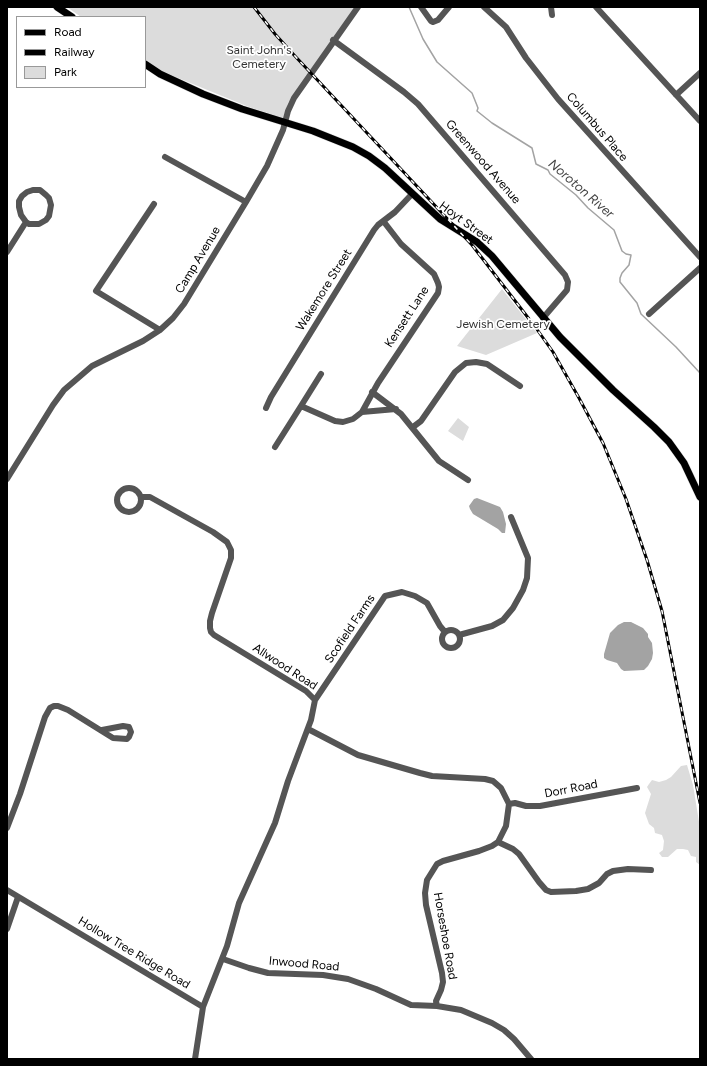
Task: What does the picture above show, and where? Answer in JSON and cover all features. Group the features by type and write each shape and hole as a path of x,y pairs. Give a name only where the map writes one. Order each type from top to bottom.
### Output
{"main road":[{"path":"57,7 70,16"},
{"name":"Hoyt Street","path":"146,65 160,74 203,94 347,145 365,154 385,168 445,223 472,239 488,252 560,337 669,442 684,463 700,497"}],"street":[{"name":"Camp Avenue","path":"7,479 64,390 92,366 143,341 160,330 173,318 184,304 267,166 294,98 358,7"},
{"path":"421,7 433,22 438,20 449,7"},
{"name":"Columbus Place","path":"484,7 506,27 526,58 558,99 700,257"},
{"path":"551,7 552,15"},
{"path":"596,7 700,122"},
{"name":"Greenwood Avenue","path":"334,40 418,104 563,271 568,279 567,290 543,318"},
{"path":"676,95 700,73"},
{"path":"166,157 246,202"},
{"path":"31,190 40,190 49,198 52,208 49,216 46,220 39,224 29,224 26,222 20,211 20,198 31,190"},
{"name":"Wakemore Street","path":"266,408 271,397 370,236 378,225 384,222 395,212 412,194"},
{"path":"154,204 96,291 160,330"},
{"path":"7,252 26,222"},
{"name":"Kensett Lane","path":"362,412 372,392 435,298 439,287 434,274 401,244 384,222"},
{"path":"649,314 700,268"},
{"path":"413,427 421,421 455,372 466,364 476,362 487,364 520,386"},
{"path":"275,447 321,374"},
{"path":"372,392 396,409 413,427 439,460 468,480"},
{"path":"301,406 335,421 343,422 353,419 362,412 396,409"},
{"name":"Allwood Road","path":"124,488 133,488 141,497 139,507 132,512 122,510 117,504 117,496 124,488"},
{"name":"Allwood Road","path":"141,497 150,497 213,532 227,542 231,550 231,558 212,613 210,621 211,632 306,691 315,700 308,729 288,781 275,824 239,903 223,959 203,1007"},
{"path":"445,632 453,630 459,635 492,626 503,620 513,608 523,590 527,578 528,558 511,517"},
{"name":"Scofield Farms","path":"315,700 385,596 402,592 415,596 427,603 445,632 442,641 448,648 455,647 457,645 460,641 459,635"},
{"path":"7,828 45,716 50,708 54,706 62,707 102,730"},
{"path":"308,729 358,755 420,773 432,776 485,778 493,780 501,788 509,804 506,826 498,842 516,852 546,890 551,892 576,891 599,883 607,874 613,871 628,869 651,870"},
{"name":"Dorr Road","path":"509,804 515,803 526,806 540,806 637,788"},
{"name":"Horseshoe Road","path":"437,1006 436,1001 442,990 443,982 426,905 426,880 437,864 479,851 498,842"},
{"name":"Hollow Tree Ridge Road","path":"7,890 203,1007"},
{"path":"7,929 18,897"},
{"name":"Inwood Road","path":"223,959 268,973 323,975 348,979 376,989 411,1005 437,1006 461,1010 492,1023 514,1039 532,1059"},
{"path":"195,1059 203,1007"}],"green space":[{"name":"Saint John's Cemetery","path":"67,7 355,7 288,103 283,118 249,107 161,71 146,61 146,16 80,16"},
{"name":"Jewish Cemetery","path":"502,289 537,333 486,355 457,346"},
{"path":"458,418 469,427 463,441 448,431"},
{"path":"687,765 693,785 700,828 700,865 696,862 696,857 691,856 688,850 677,849 668,857 662,857 659,853 663,850 664,841 662,835 655,833 654,828 649,824 645,813 651,794 647,787 652,780 659,782 666,780 671,777 681,766"}],"shaded area":[{"path":"477,498 500,507 506,524 505,533 502,533 473,514 469,506 474,499"},
{"path":"624,622 631,622 643,628 648,634 648,637 652,643 652,659 644,670 624,671 617,663 604,658 610,633 618,625"}],"waterway":[{"name":"Noroton River","path":"409,7 423,39 437,62 472,93 478,108 477,111 492,123 532,148 536,164 548,170 550,174 576,195 588,208 614,230 622,251 631,255 629,265 622,273 620,282 637,303 641,314 676,347 700,373"}],"railway":[{"path":"254,7 294,55 472,245 553,352 579,398 603,443 626,499 647,560 662,611 700,803"}]}
